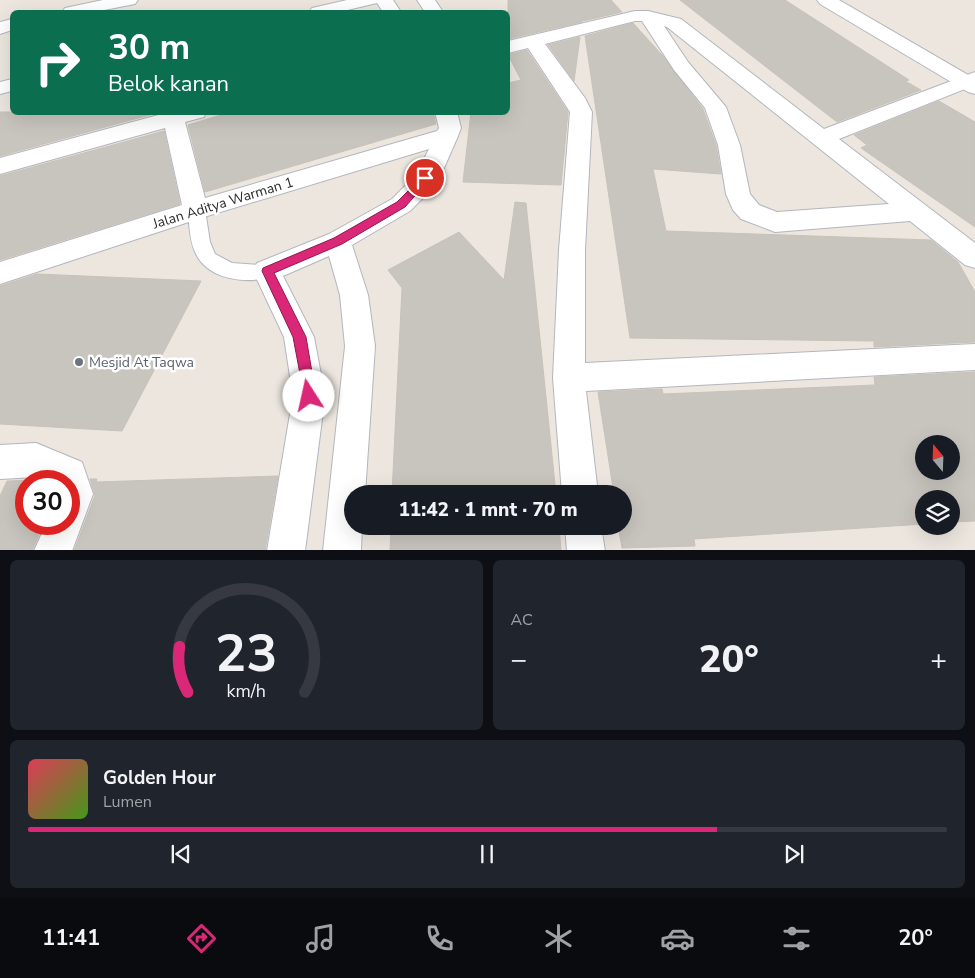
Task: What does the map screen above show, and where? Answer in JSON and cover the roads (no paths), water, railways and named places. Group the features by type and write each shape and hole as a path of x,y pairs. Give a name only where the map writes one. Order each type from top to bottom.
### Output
{"street":[{"path":"327,10 371,0"},
{"path":"826,0 973,78"},
{"path":"856,0 973,78"},
{"path":"84,10 138,2"},
{"path":"648,16 681,66 715,107 729,146 738,194 742,204 750,212 775,222 915,212"},
{"path":"510,46 623,18 648,16 674,23 975,258"},
{"path":"533,40 577,103 581,112 572,250 569,378 579,485"},
{"path":"821,138 973,78"},
{"path":"0,166 173,116 196,210"},
{"path":"286,550 309,396 299,337 267,271 338,241 407,199 432,168 447,124"},
{"name":"Jalan Aditya Warman 1","path":"0,273 196,210 447,124"},
{"path":"338,241 354,295 360,346 342,550"},
{"path":"569,378 975,357"},
{"path":"0,462 36,460 60,470"},
{"path":"53,550 59,535"},
{"path":"584,535 586,550"}],"lane":[{"path":"196,210 204,254 218,266 240,272 267,271"}],"place":[{"name":"Mesjid At Taqwa","path":"79,362"}]}
